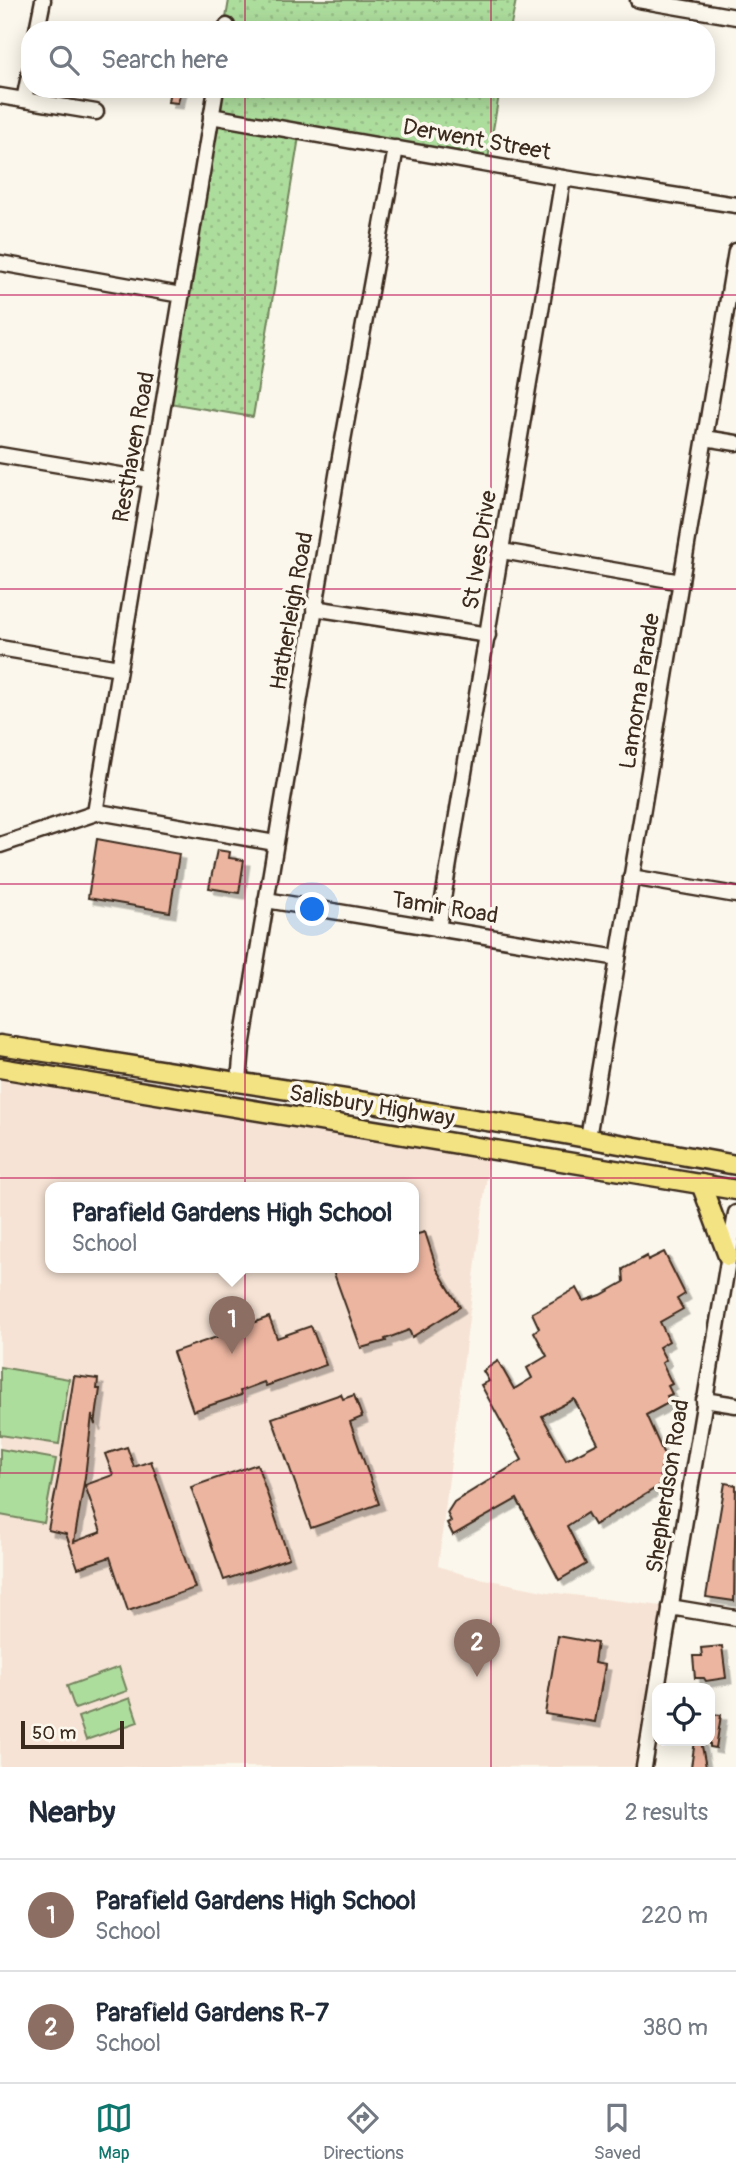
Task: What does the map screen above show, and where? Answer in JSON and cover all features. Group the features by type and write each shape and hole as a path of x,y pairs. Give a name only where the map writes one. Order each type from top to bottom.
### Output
{"main road":[{"name":"Salisbury Highway","path":"0,1045 588,1138 736,1165"},
{"name":"Salisbury Highway","path":"0,1068 736,1190"},
{"path":"235,1108 239,1082"},
{"path":"701,1184 728,1256"}],"street":[{"path":"39,21 43,0"},
{"path":"638,0 736,17"},
{"path":"0,96 96,112"},
{"name":"Resthaven Road","path":"95,813 214,98"},
{"name":"Derwent Street","path":"211,116 563,178 736,205"},
{"name":"Hatherleigh Road","path":"239,1082 265,900 314,608 396,148"},
{"name":"St Ives Drive","path":"438,929 563,178"},
{"name":"Lamorna Parade","path":"588,1138 736,251"},
{"path":"0,263 181,295"},
{"path":"705,438 736,443"},
{"path":"0,455 150,480"},
{"path":"502,551 681,582"},
{"path":"314,608 488,635"},
{"path":"0,648 119,668"},
{"path":"0,845 95,813 275,843"},
{"path":"631,877 736,895"},
{"name":"Tamir Road","path":"265,900 618,958"},
{"name":"Shepherdson Road","path":"644,1767 736,1213"},
{"path":"704,1400 736,1405"},
{"path":"670,1607 736,1618"}],"shaded area":[{"path":"0,1068 490,1150 438,1566 465,1575 548,1592 670,1607 658,1683 652,1683 652,1718 644,1767 0,1767"}],"green space":[{"path":"229,0 516,0 512,21 226,21"},
{"path":"214,98 498,98 487,165 300,131 253,417 163,402"},
{"path":"0,1367 69,1379 59,1444 0,1435"},
{"path":"0,1449 56,1459 44,1523 0,1515"},
{"path":"119,1667 127,1691 75,1709 67,1686"},
{"path":"130,1698 138,1722 86,1740 78,1717"}],"building":[{"path":"169,98 179,98 178,103 168,102"},
{"path":"97,839 179,854 170,912 88,898"},
{"path":"217,850 230,852 229,858 244,860 239,893 209,888"},
{"path":"425,1232 437,1269 460,1307 412,1337 409,1330 385,1339 386,1341 361,1348 334,1273 419,1273 419,1234"},
{"path":"664,1252 685,1294 677,1299 683,1309 660,1322 669,1341 659,1347 666,1360 662,1363 672,1384 668,1386 672,1394 667,1396 670,1402 646,1415 666,1459 662,1462 660,1475 664,1483 594,1525 587,1513 567,1526 586,1564 559,1580 517,1499 453,1535 447,1523 451,1521 447,1513 454,1502 522,1460 481,1385 489,1381 483,1371 498,1361 514,1389 532,1378 527,1368 547,1356 534,1332 539,1328 532,1313 577,1288 584,1301 601,1295 624,1282 623,1269 647,1256 648,1260","holes":["574,1399 598,1443 566,1460 542,1416"]},
{"path":"269,1317 277,1338 311,1326 326,1365 266,1386 264,1382 240,1391 241,1395 193,1411 173,1352 220,1336 218,1331 245,1321 247,1325"},
{"path":"74,1376 98,1379 97,1389 100,1389 95,1425 92,1415 74,1542 101,1532 85,1485 113,1475 105,1454 127,1447 134,1467 151,1461 195,1588 128,1611 110,1557 78,1568 66,1534 48,1530"},
{"path":"341,1394 343,1399 354,1395 362,1417 350,1422 379,1504 311,1528 272,1418"},
{"path":"257,1464 289,1558 224,1580 191,1487"},
{"path":"725,1483 736,1485 734,1601 706,1597"},
{"path":"558,1636 597,1643 594,1663 605,1665 595,1722 545,1714"},
{"path":"722,1646 726,1678 706,1681 704,1678 695,1678 693,1656 702,1656 701,1648"},
{"path":"715,1714 721,1715 716,1748 710,1747 715,1746"},
{"path":"694,1746 702,1746 706,1767 691,1767"}],"place":[{"name":"Parafield Gardens High School","path":"232,1354"},
{"name":"Parafield Gardens R-7","path":"477,1677"}]}
